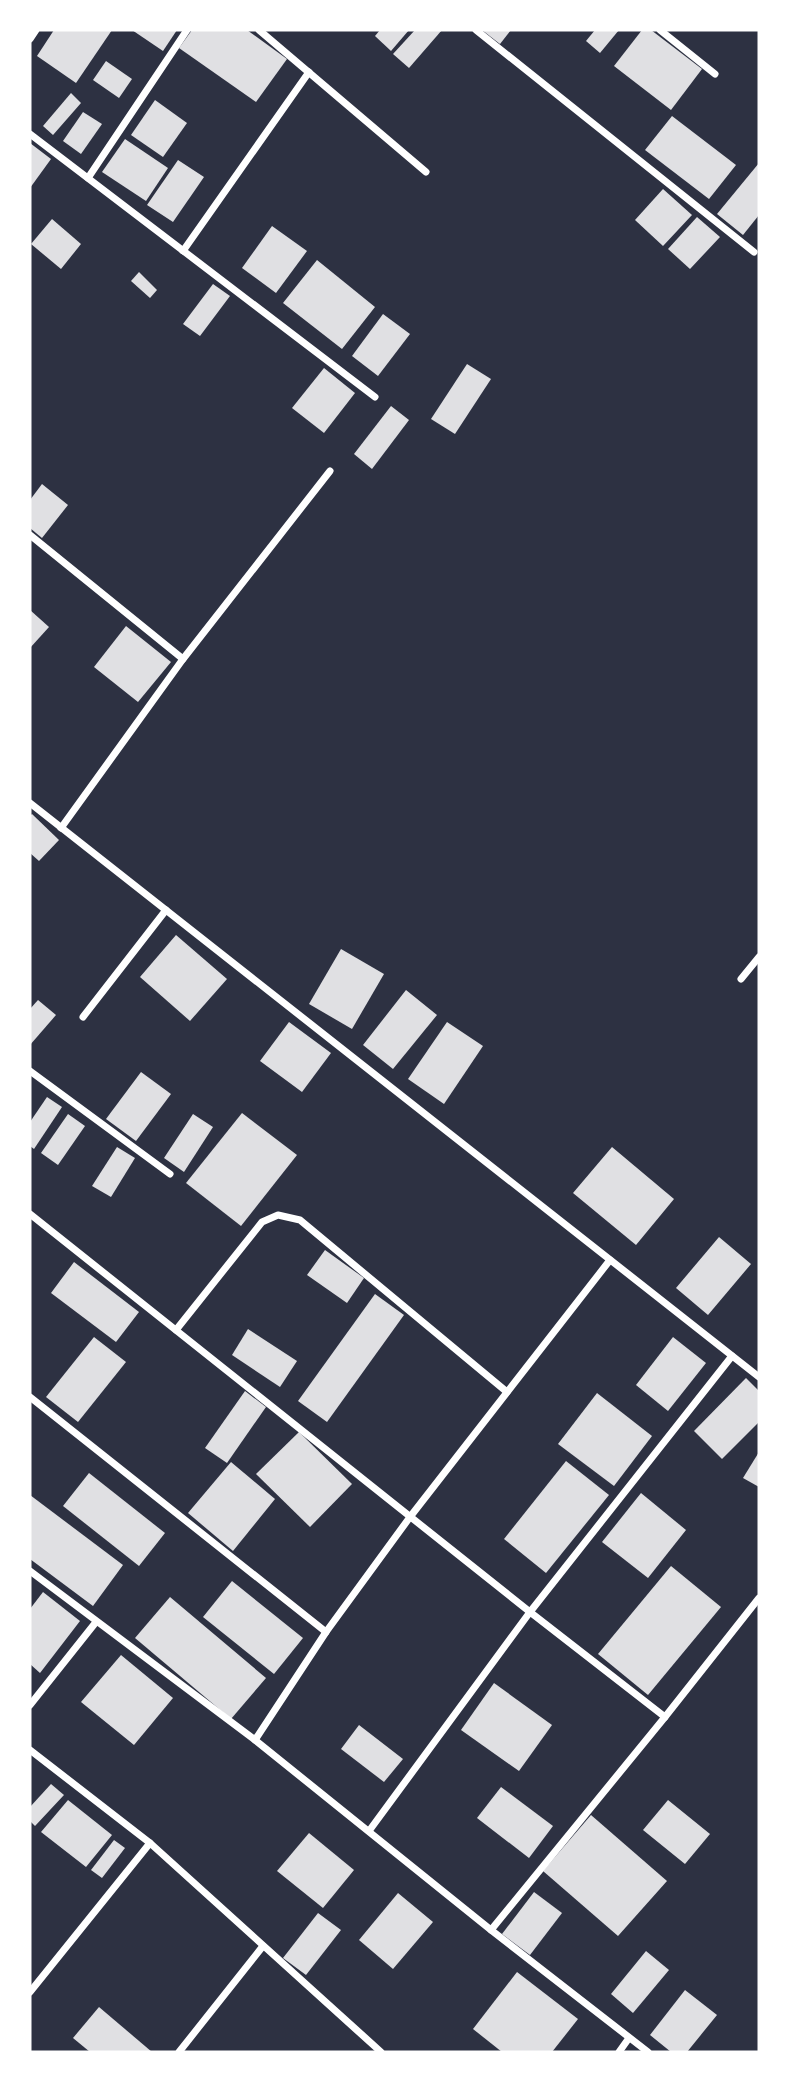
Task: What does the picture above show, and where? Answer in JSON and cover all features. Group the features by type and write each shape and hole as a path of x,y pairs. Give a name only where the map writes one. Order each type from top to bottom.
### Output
{"street":[{"path":"30,39 36,30"},
{"path":"88,178 187,30"},
{"path":"259,30 426,172"},
{"path":"476,30 754,252"},
{"path":"660,30 715,75"},
{"path":"183,251 309,72"},
{"path":"30,134 375,397"},
{"path":"61,828 183,659 330,471"},
{"path":"30,535 183,659"},
{"path":"30,803 759,1377"},
{"path":"83,1017 166,910"},
{"path":"741,979 759,957"},
{"path":"30,1071 170,1174"},
{"path":"30,1214 665,1717"},
{"path":"176,1330 262,1222 278,1214 300,1220 507,1392"},
{"path":"255,1740 326,1632 410,1517 611,1260"},
{"path":"369,1831 530,1612 732,1356"},
{"path":"30,1396 326,1632"},
{"path":"30,1572 255,1740 648,2052"},
{"path":"491,1930 759,1598"},
{"path":"30,1705 96,1622"},
{"path":"30,1751 150,1843 381,2052"},
{"path":"30,1992 150,1843"},
{"path":"179,2052 263,1946"},
{"path":"619,2052 629,2038"}],"building":[{"path":"54,30 112,30 76,83 37,56"},
{"path":"132,30 177,30 163,51"},
{"path":"192,30 247,30 287,59 256,102 179,48"},
{"path":"380,30 409,30 391,51 375,36"},
{"path":"415,30 442,30 409,68 393,54"},
{"path":"482,30 511,30 500,44"},
{"path":"595,30 619,30 600,53 586,41"},
{"path":"642,30 651,30 702,69 671,110 614,66"},
{"path":"106,61 132,79 119,98 93,80"},
{"path":"71,93 81,103 53,135 43,126"},
{"path":"155,100 187,123 163,157 131,135"},
{"path":"83,112 102,124 81,154 63,141"},
{"path":"672,116 736,165 709,199 645,150"},
{"path":"125,139 168,168 146,201 102,172"},
{"path":"30,143 51,159 30,188"},
{"path":"178,160 204,177 173,222 147,205"},
{"path":"759,163 759,215 743,235 717,214"},
{"path":"663,189 692,215 663,246 635,220"},
{"path":"697,217 720,237 690,269 668,249"},
{"path":"52,219 81,244 61,269 31,244"},
{"path":"272,226 307,251 276,293 242,268"},
{"path":"317,260 375,307 342,349 283,303"},
{"path":"139,272 157,290 150,298 131,281"},
{"path":"213,284 230,296 200,336 183,324"},
{"path":"383,314 410,334 378,376 352,356"},
{"path":"467,364 491,379 455,434 431,419"},
{"path":"324,368 355,393 324,433 292,408"},
{"path":"391,406 409,420 372,469 354,454"},
{"path":"42,484 68,505 42,538 30,528 30,500"},
{"path":"30,610 49,627 30,648"},
{"path":"126,626 171,662 138,702 94,667"},
{"path":"32,814 59,840 39,861 30,853"},
{"path":"176,935 227,979 190,1021 140,977"},
{"path":"341,949 384,974 352,1029 309,1004"},
{"path":"406,990 437,1015 393,1069 363,1045"},
{"path":"38,1000 56,1015 30,1045 30,1009"},
{"path":"289,1022 331,1053 302,1092 260,1061"},
{"path":"447,1022 483,1046 444,1104 408,1079"},
{"path":"141,1072 171,1094 136,1141 106,1119"},
{"path":"47,1097 62,1107 34,1149 30,1146 30,1122"},
{"path":"242,1113 297,1155 241,1226 186,1183"},
{"path":"68,1114 85,1126 58,1165 41,1153"},
{"path":"193,1114 213,1127 184,1172 164,1158"},
{"path":"117,1147 135,1158 111,1197 92,1186"},
{"path":"612,1147 674,1199 636,1245 573,1193"},
{"path":"719,1237 751,1264 708,1315 676,1288"},
{"path":"325,1250 364,1278 347,1303 307,1275"},
{"path":"74,1262 139,1312 116,1342 51,1293"},
{"path":"375,1294 404,1315 327,1422 298,1401"},
{"path":"248,1329 297,1361 280,1387 232,1355"},
{"path":"94,1337 126,1362 78,1422 46,1397"},
{"path":"673,1337 706,1363 668,1411 636,1385"},
{"path":"746,1378 759,1391 759,1422 722,1459 694,1431"},
{"path":"245,1391 266,1407 227,1463 205,1448"},
{"path":"597,1393 652,1436 614,1486 558,1444"},
{"path":"299,1432 352,1484 310,1527 256,1474"},
{"path":"759,1452 759,1487 743,1478"},
{"path":"566,1461 609,1495 546,1573 504,1539"},
{"path":"231,1462 275,1499 233,1551 188,1513"},
{"path":"89,1473 165,1533 139,1566 63,1506"},
{"path":"641,1493 686,1530 648,1578 602,1542"},
{"path":"30,1495 123,1565 93,1606 30,1559"},
{"path":"671,1566 721,1607 648,1695 598,1654"},
{"path":"232,1581 303,1638 274,1674 203,1617"},
{"path":"43,1592 80,1621 40,1673 30,1664 30,1609"},
{"path":"170,1597 266,1678 231,1719 135,1638"},
{"path":"121,1655 173,1698 134,1745 81,1702"},
{"path":"494,1683 552,1725 519,1771 461,1730"},
{"path":"359,1725 403,1759 384,1782 341,1749"},
{"path":"51,1784 64,1795 35,1826 30,1821 30,1807"},
{"path":"501,1787 553,1826 529,1858 477,1818"},
{"path":"68,1800 112,1835 86,1867 41,1832"},
{"path":"668,1800 710,1834 685,1864 643,1830"},
{"path":"591,1815 667,1881 618,1936 543,1871"},
{"path":"309,1833 354,1870 323,1908 277,1871"},
{"path":"114,1840 125,1848 102,1878 91,1870"},
{"path":"534,1892 562,1913 530,1955 502,1934"},
{"path":"398,1893 433,1922 393,1969 359,1940"},
{"path":"318,1913 341,1930 306,1975 283,1958"},
{"path":"646,1951 669,1970 633,2013 611,1994"},
{"path":"517,1972 578,2019 552,2052 502,2052 473,2029"},
{"path":"685,1990 717,2015 687,2052 671,2052 650,2035"},
{"path":"99,2007 152,2052 90,2052 73,2038"}]}
